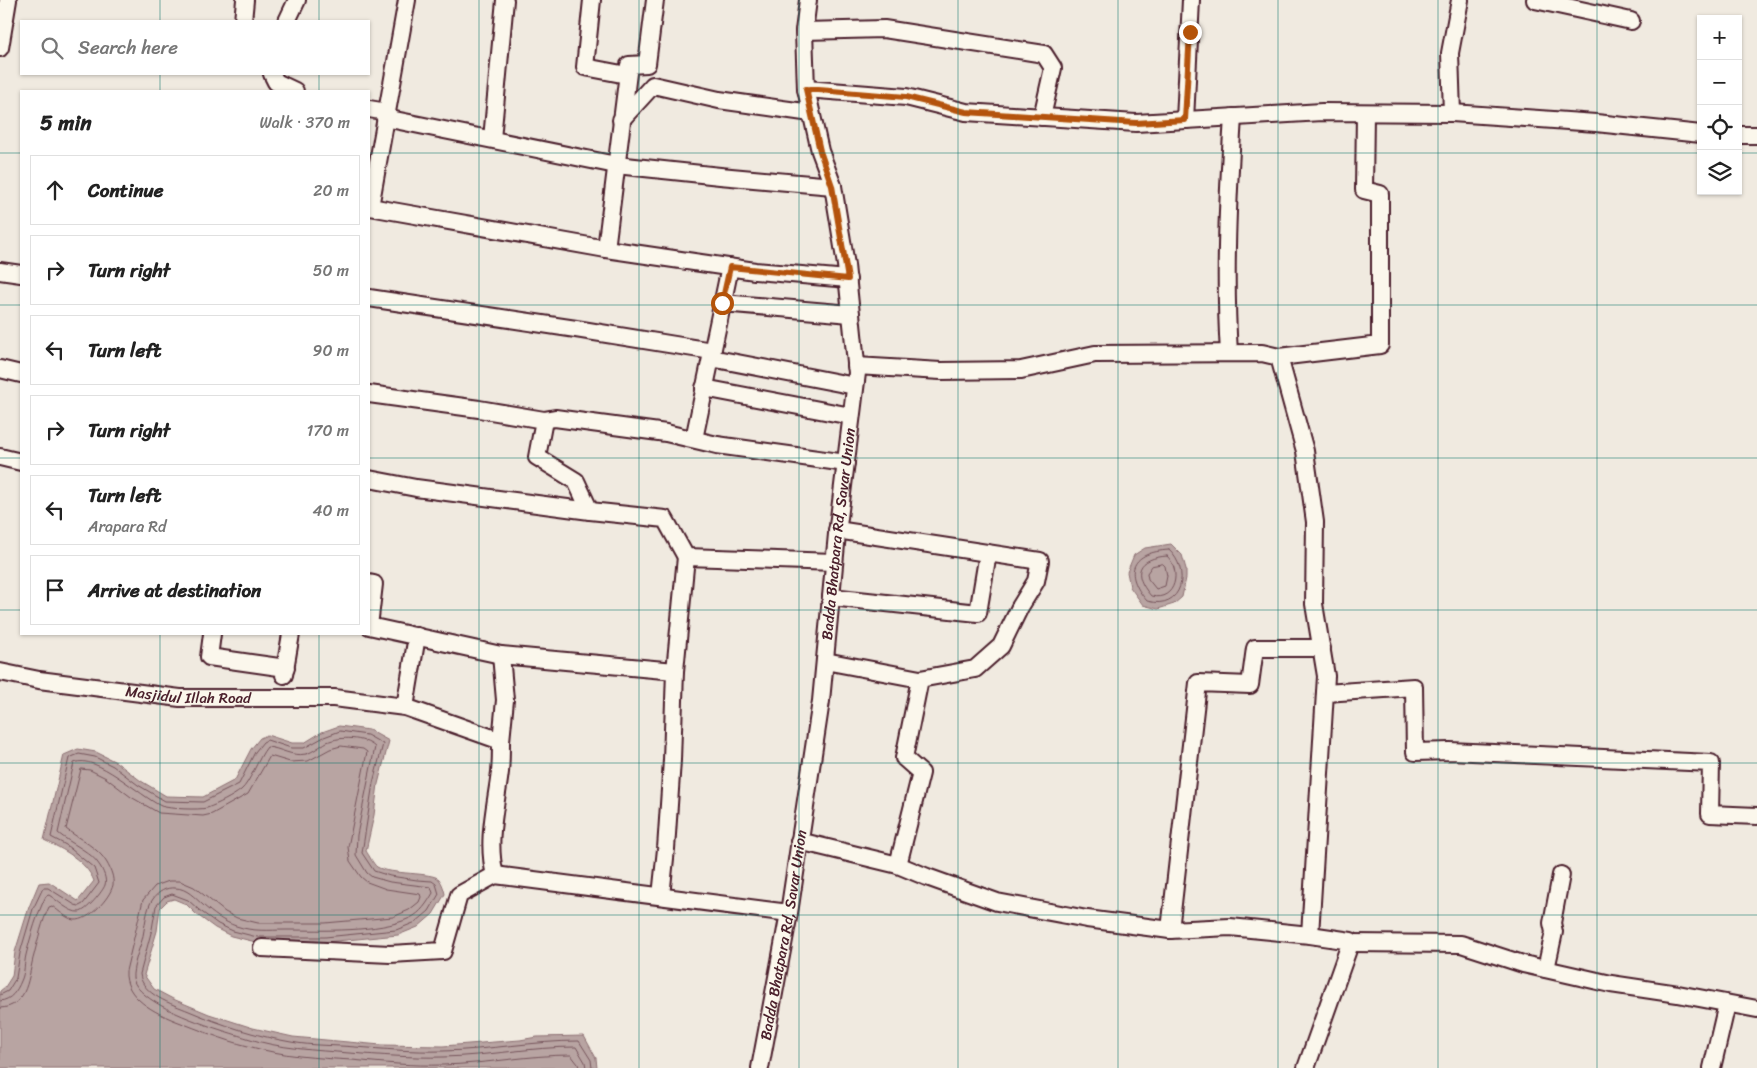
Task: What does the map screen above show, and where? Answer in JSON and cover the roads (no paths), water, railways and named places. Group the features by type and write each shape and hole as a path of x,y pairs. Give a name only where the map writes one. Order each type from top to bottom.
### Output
{"street":[{"path":"0,48 8,0"},
{"path":"244,20 245,0"},
{"path":"287,20 297,0"},
{"path":"370,205 407,0"},
{"path":"492,139 505,0"},
{"path":"592,0 585,67 627,76"},
{"path":"606,249 628,65 647,64 655,0"},
{"name":"Badda Bhatpara Rd, Savar Union","path":"760,1068 789,913 821,701 837,530 856,366 848,279 832,186 820,151 806,89 804,31 808,0"},
{"path":"1185,120 1191,0"},
{"path":"1452,113 1450,53 1460,0"},
{"path":"1535,0 1632,21"},
{"path":"804,31 884,29 1044,54 1053,68 1042,117"},
{"path":"272,75 276,82 293,90"},
{"path":"621,120 653,85 719,100 812,112"},
{"path":"806,89 906,97 966,112 1136,123 1322,112 1452,113 1596,123 1697,134"},
{"path":"370,109 386,115 492,139 616,165 832,186"},
{"path":"856,366 941,371 1021,370 1095,354 1262,353 1279,357 1380,345 1380,194 1364,190 1365,113"},
{"path":"1229,353 1226,305 1227,215 1233,117"},
{"path":"1742,134 1757,135"},
{"path":"370,211 730,267 848,279"},
{"path":"694,439 730,267"},
{"path":"0,270 20,274"},
{"path":"370,298 576,329 711,355 855,386"},
{"path":"722,303 851,314"},
{"path":"1279,357 1305,451 1315,522 1314,604 1326,676 1310,935"},
{"path":"0,369 20,374"},
{"path":"704,388 851,416"},
{"path":"370,394 544,420 556,418 666,433 718,445 846,463"},
{"path":"544,420 537,457 576,481 590,511"},
{"path":"0,457 20,462"},
{"path":"370,478 416,488 665,519 686,557 675,671 672,760 661,896"},
{"path":"825,661 920,679 975,669 1001,646 1020,607 1036,581 1040,561 837,530"},
{"path":"831,597 978,613 988,553"},
{"path":"686,557 834,562"},
{"path":"370,583 374,584 370,618"},
{"path":"370,626 501,655 675,671"},
{"path":"212,635 209,657 285,671 292,635"},
{"path":"405,707 417,636"},
{"path":"1170,930 1198,683 1250,685 1255,648 1322,648"},
{"path":"495,875 491,862 491,842 500,769 505,700 501,655"},
{"name":"Masjidul Illah Road","path":"0,672 39,680 180,698 334,698 405,707 501,741"},
{"path":"898,865 921,773 904,758 920,679"},
{"path":"1325,693 1414,687 1414,752 1450,751 1711,764 1710,814 1757,816"},
{"path":"799,841 898,865 997,902 1087,919 1170,930 1230,927 1310,935 1351,941 1350,943 1461,944 1523,964 1611,984 1757,1009"},
{"path":"262,948 390,954 443,951 459,894 495,875 789,913"},
{"path":"1546,969 1554,932 1552,923 1561,875"},
{"path":"1306,1068 1350,943"},
{"path":"1712,1068 1727,1004"}],"water":[{"path":"1171,544 1182,555 1186,569 1182,597 1174,604 1158,609 1143,605 1130,587 1127,572 1134,555 1145,548"},
{"path":"339,726 369,730 389,741 378,784 374,815 366,851 376,866 383,870 428,875 439,879 445,894 433,914 418,927 398,935 326,942 256,942 231,936 215,928 186,904 174,899 167,901 160,908 157,931 144,975 154,989 209,1014 253,1028 293,1037 381,1045 443,1046 537,1037 584,1036 596,1058 597,1068 0,1068 0,991 12,976 15,952 29,907 39,883 49,882 78,901 94,881 80,862 44,840 64,755 78,749 96,752 116,762 141,781 166,796 203,797 235,780 251,749 260,738 267,735 292,743 304,743 322,732"}]}
